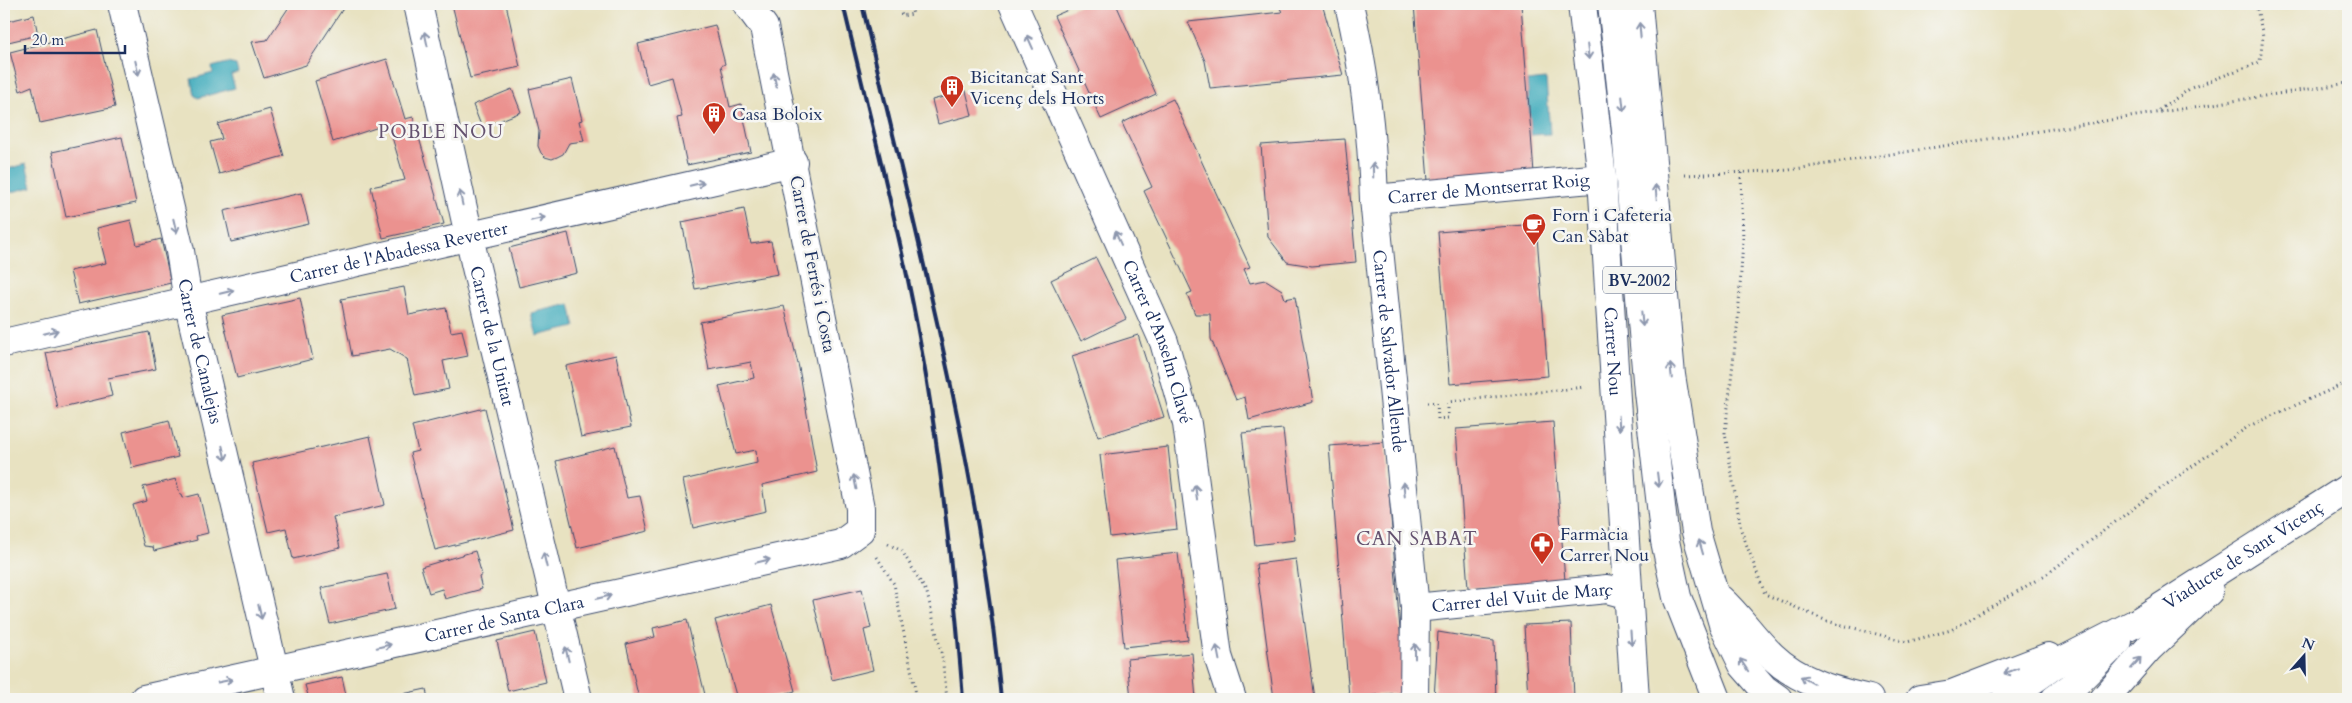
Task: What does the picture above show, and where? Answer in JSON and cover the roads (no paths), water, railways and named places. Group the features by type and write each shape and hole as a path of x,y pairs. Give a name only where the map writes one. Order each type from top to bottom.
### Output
{"street":[{"name":"Carrer de Canalejas","path":"122,4 184,268 188,301 281,699"},
{"name":"Carrer de la Unitat","path":"418,4 578,699"},
{"name":"Carrer de Ferrés i Costa","path":"747,4 764,27 793,162 860,508 860,530"},
{"name":"Carrer d'Anselm Clavé","path":"1013,4 1164,342 1187,424 1218,656 1232,699"},
{"name":"Carrer de Salvador Allende","path":"1349,4 1365,91 1372,152 1374,199 1415,608 1414,699"},
{"name":"Carrer Nou","path":"1582,4 1602,178 1635,699"},
{"name":"BV-2002","path":"1612,4 1626,131 1648,392 1665,540 1678,597 1717,699"},
{"name":"BV-2002","path":"1638,4 1655,178 1671,375 1696,532 1723,624 1743,665 1764,689 1778,699"},
{"name":"Carrer de l'Abadessa Reverter","path":"4,342 188,301 470,234 793,162"},
{"name":"Carrer de Montserrat Roig","path":"1374,199 1602,178"},
{"name":"Viaducte de Sant Vicenç","path":"2006,699 2054,665 2138,622 2348,488"},
{"name":"Carrer de Santa Clara","path":"144,699 841,544 860,530"},
{"path":"2104,699 2149,648 2256,546"},
{"name":"Carrer del Vuit de Març","path":"1415,608 1607,589 1629,595"},
{"path":"1715,594 1734,612 1772,656 1791,671 1815,684 1870,699"},
{"path":"1920,699 1952,694 2138,622"},
{"name":"Viaducte de Sant Vicenç","path":"2055,699 2073,686 2138,622"}],"water":[{"path":"227,63 236,65 238,73 231,75 235,88 198,98 194,95 191,79 213,73 212,67"},
{"path":"1546,79 1550,134 1531,135 1527,81"},
{"path":"26,164 32,187 4,194 4,170"},
{"path":"570,304 575,327 537,336 531,313"}],"railway":[{"path":"843,4 908,280 927,384 948,541 963,699"},
{"path":"862,4 943,349 961,436 991,611 1001,699"}],"place":[{"name":"Bicitancat Sant Vicenç dels Horts","path":"952,108"},
{"name":"Casa Boloix","path":"714,135"},
{"name":"Forn i Cafeteria Can Sàbat","path":"1534,246"},
{"name":"Farmàcia Carrer Nou","path":"1542,565"}],"district":[{"name":"POBLE NOU","path":"441,131"},
{"name":"CAN SABAT","path":"1417,538"}]}
